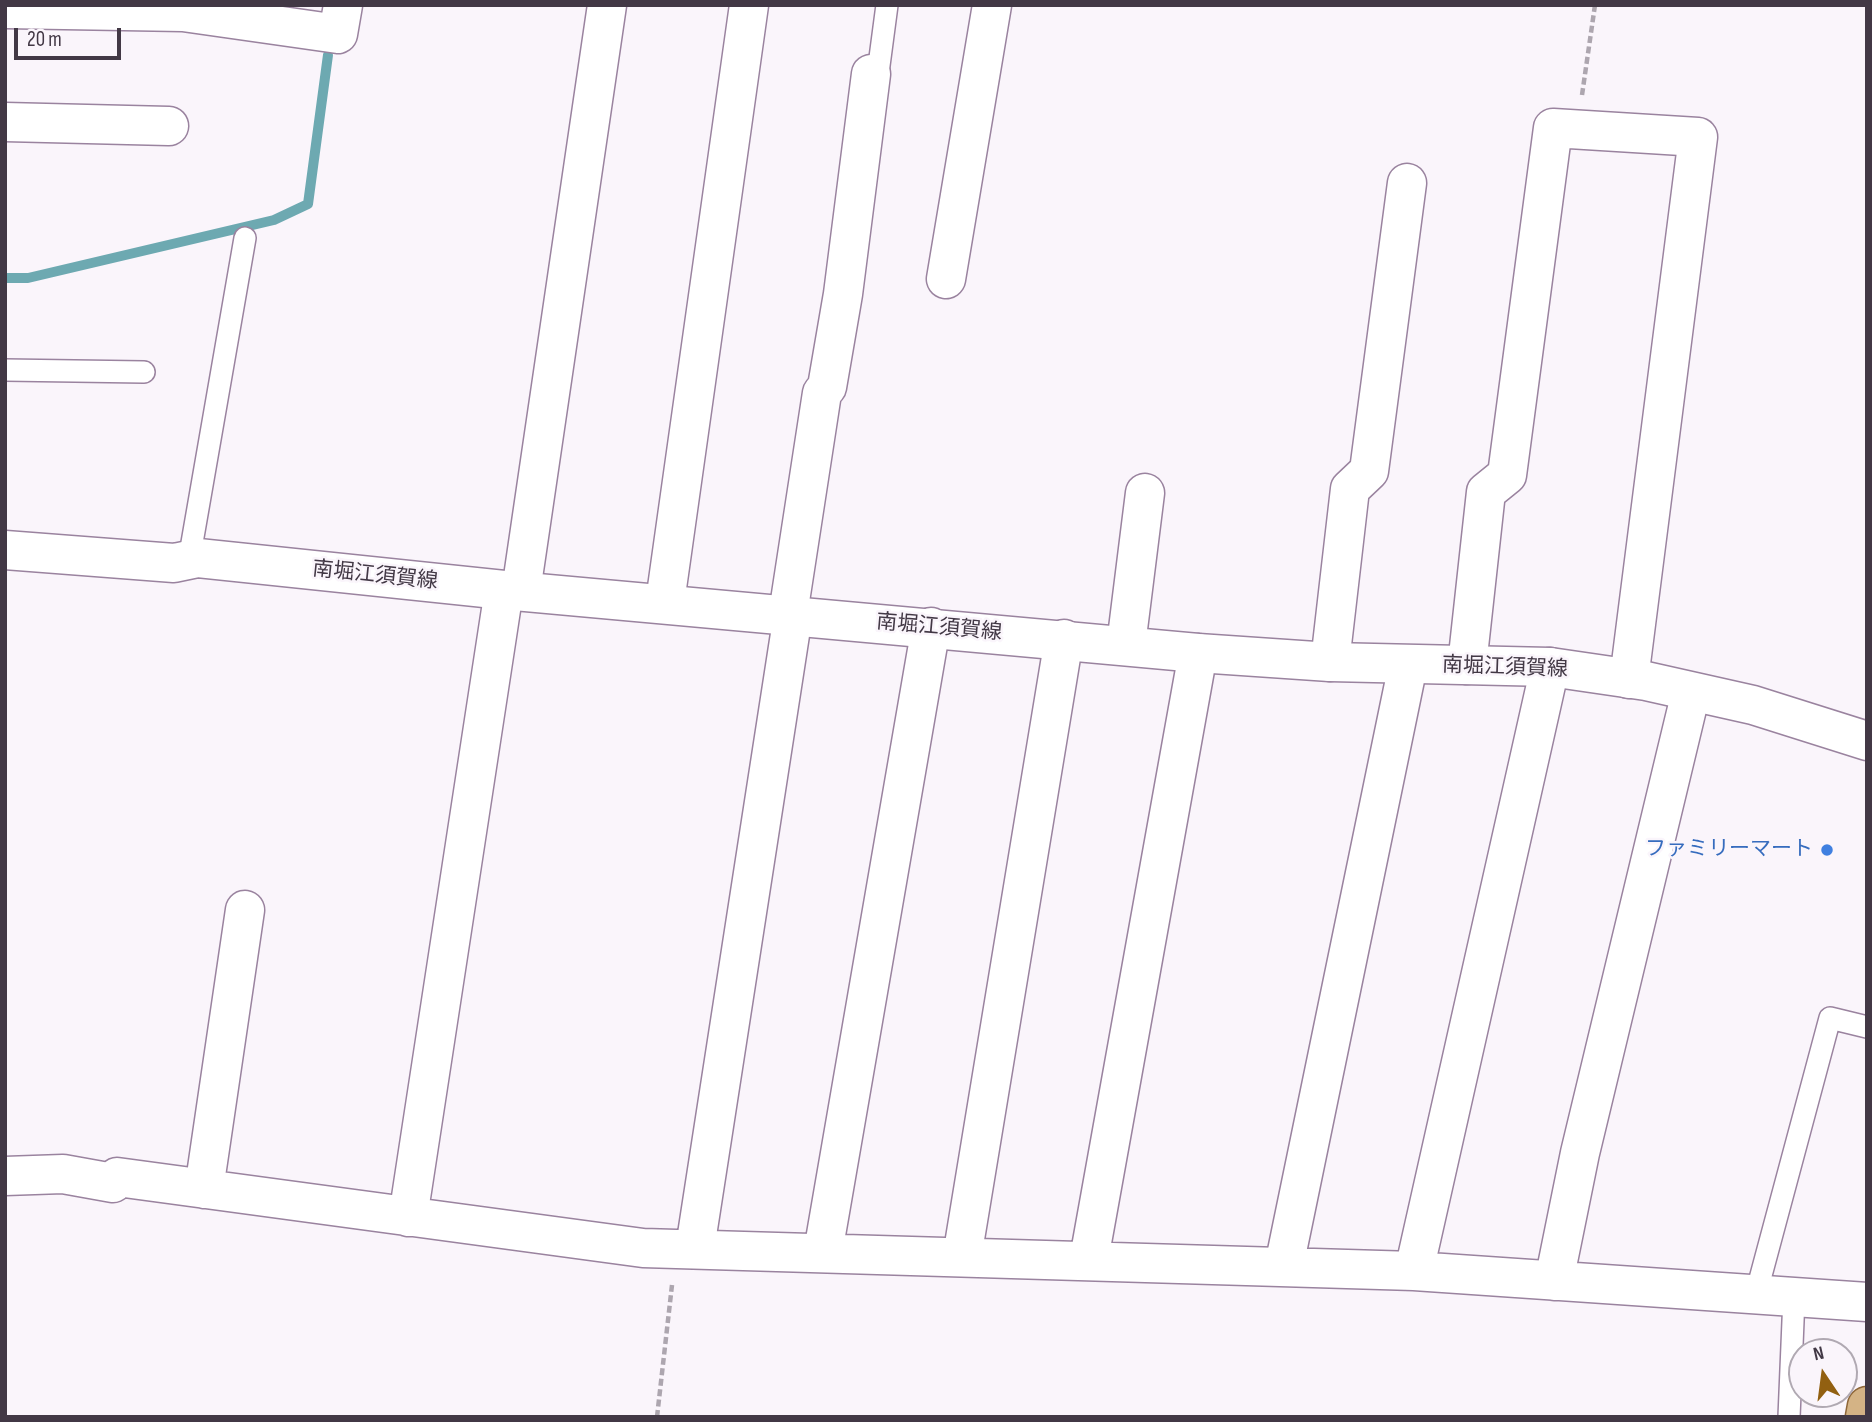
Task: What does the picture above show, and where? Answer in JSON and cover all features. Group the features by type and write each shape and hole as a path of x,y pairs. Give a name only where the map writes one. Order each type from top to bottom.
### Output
{"main road":[{"path":"1865,1417 1867,1406"}],"street":[{"path":"5,9 183,12 338,34 343,5"},
{"path":"408,1217 607,5"},
{"path":"665,602 749,5"},
{"path":"946,279 992,5"},
{"path":"686,1248 790,614 822,393 827,387 843,294 871,74"},
{"path":"5,122 169,126"},
{"path":"1468,665 1486,492 1507,475 1553,128 1698,137 1629,679"},
{"path":"1330,662 1350,489 1369,471 1407,183"},
{"path":"1126,645 1145,493"},
{"name":"南堀江須賀線","path":"5,550 174,563 198,558 1198,653 1330,662 1550,667 1629,679 1753,705 1867,741"},
{"path":"823,1252 931,628"},
{"path":"962,1256 1064,639"},
{"path":"1089,1259 1198,653"},
{"path":"1284,1266 1408,665"},
{"path":"1414,1270 1550,667"},
{"path":"1554,1281 1583,1140 1691,692"},
{"path":"204,1189 245,910"},
{"path":"5,1176 63,1174 113,1183 117,1177 643,1248 1414,1270 1867,1302"}],"lane":[{"path":"871,74 878,73 887,5"},
{"path":"189,560 245,238"},
{"path":"5,370 144,372"},
{"path":"1756,1294 1830,1018 1867,1027"},
{"path":"1789,1417 1794,1297"}],"path":[{"path":"1577,130 1595,5"},
{"path":"657,1417 686,1248"}],"waterway":[{"path":"5,278 28,278 274,220 308,204 328,55"}],"place":[{"name":"ファミリーマート","path":"1827,850"}]}
